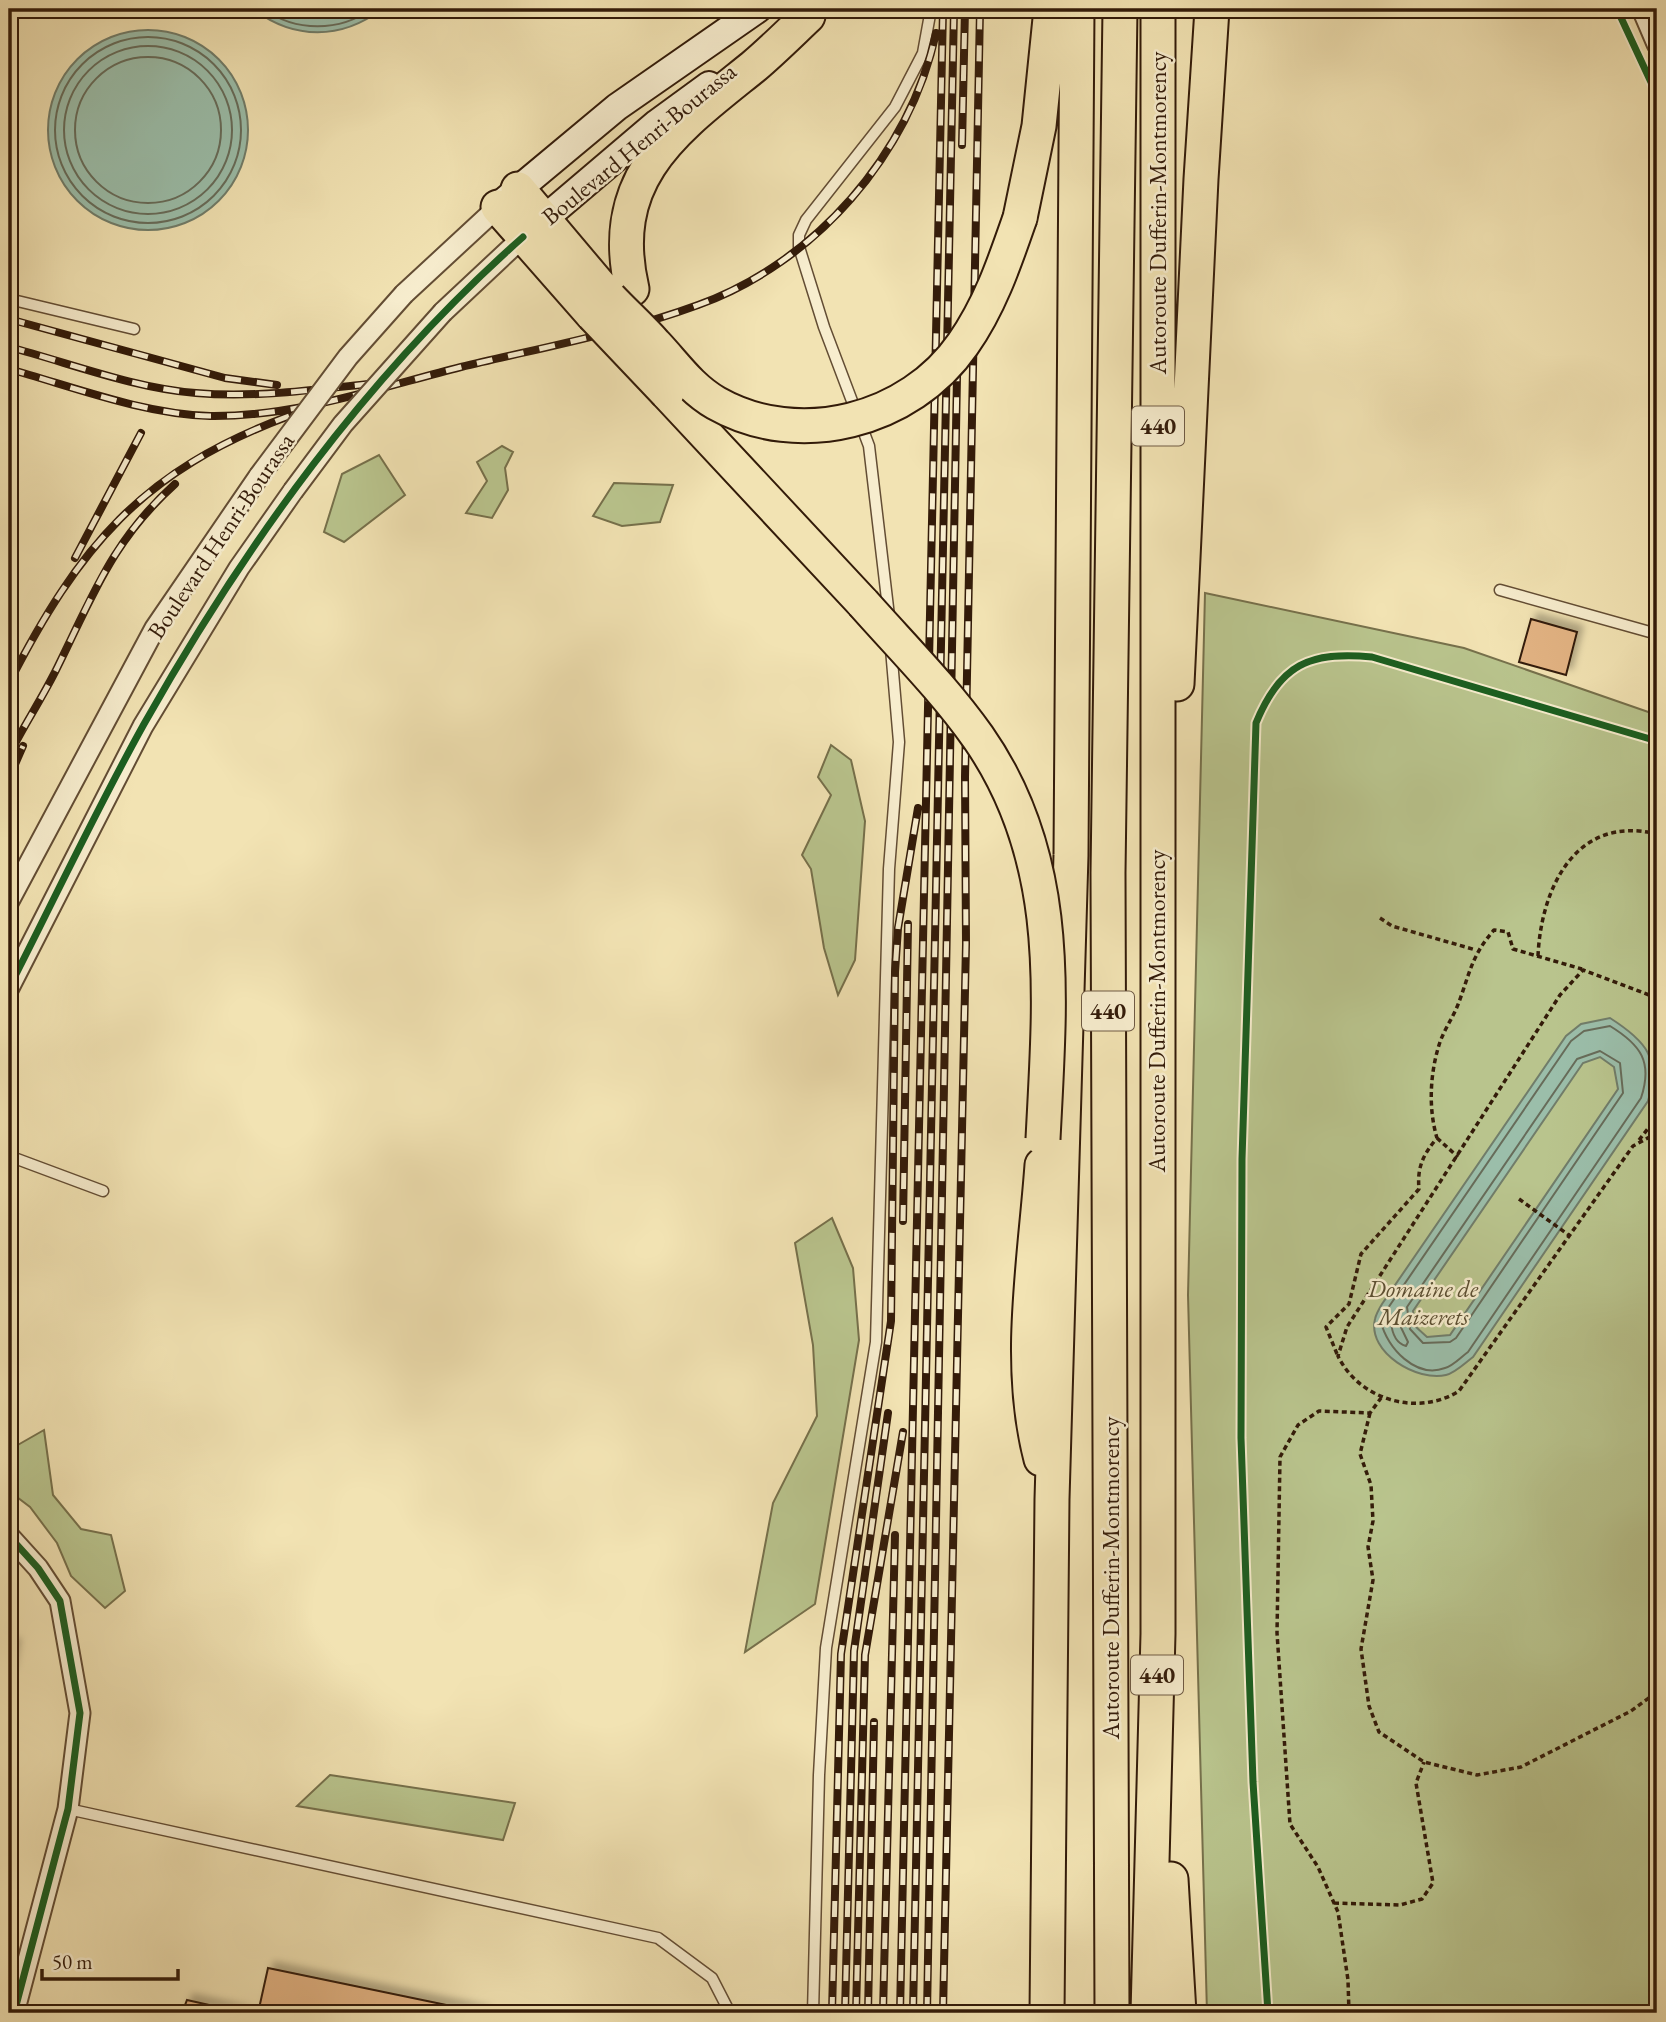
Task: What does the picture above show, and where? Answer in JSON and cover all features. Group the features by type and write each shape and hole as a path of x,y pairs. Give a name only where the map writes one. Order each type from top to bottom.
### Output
{"highway":[{"path":"612,301 641,318 655,343 686,380 715,402 741,414 771,423 801,426 839,424 866,418 893,405 928,381 963,345 986,305 1020,218 1039,126 1051,9"},
{"path":"1047,2013 1052,1499 1071,855 1077,9"},
{"name":"Autoroute Dufferin-Montmorency","path":"1112,2013 1108,873 1120,9"},
{"name":"Autoroute Dufferin-Montmorency","path":"1148,2013 1158,1634 1158,9"},
{"path":"1199,9 1200,178"},
{"path":"1157,843 1179,673 1200,178 1212,9"},
{"path":"612,301 625,221 640,181 677,128 755,65 814,12"},
{"path":"508,198 532,229 612,301 863,603 948,699 978,738 1006,784 1033,853 1041,890 1048,951 1050,1005 1027,1382 1033,1428 1052,1499"},
{"path":"1158,1634 1179,2013"}],"main road":[{"name":"Boulevard Henri-Bourassa","path":"508,198 617,107 758,9"},
{"name":"Boulevard Henri-Bourassa","path":"532,229 657,123 814,12"}],"street":[{"path":"1642,9 1657,44"},
{"name":"Boulevard Henri-Bourassa","path":"9,901 155,628 259,477 348,357 404,294 508,198"},
{"name":"Boulevard Henri-Bourassa","path":"9,988 143,726 239,568 343,424 443,312 532,229"},
{"path":"9,1536 38,1568 60,1601 80,1713 68,1809 14,2013"}],"lane":[{"path":"813,2013 819,1774 826,1647 876,1342 889,869 899,742 888,601 869,446 824,327 799,247 799,235 806,220 895,107 923,53 931,9"},
{"path":"9,299 134,329"},
{"path":"1500,590 1657,634"},
{"path":"9,1156 103,1191"},
{"path":"68,1809 658,1938 712,1978 730,2013"}],"path":[{"path":"1538,957 1545,906 1557,879 1574,853 1598,836 1623,831 1657,834"},
{"path":"1380,918 1392,926 1434,935 1476,950"},
{"path":"1458,1157 1437,1138 1431,1118 1432,1083 1440,1041 1453,1016 1476,950 1494,930 1508,932 1513,949 1583,970 1657,998"},
{"path":"1338,1356 1347,1327 1560,995 1583,970"},
{"path":"1437,1138 1424,1153 1418,1171 1419,1189 1391,1217 1361,1254 1349,1304 1326,1326 1344,1368 1381,1398 1430,1404 1459,1391 1633,1146 1657,1117"},
{"path":"1633,1146 1657,1133"},
{"path":"1519,1199 1570,1236"},
{"path":"1657,1282 1657,1292"},
{"path":"1381,1398 1370,1413 1360,1454 1371,1485 1373,1521 1368,1548 1373,1580 1361,1649 1369,1706 1380,1732 1424,1762 1477,1775 1521,1767 1631,1711 1657,1692"},
{"path":"1349,2013 1348,1980 1334,1903 1318,1867 1290,1824 1277,1633 1280,1457 1298,1425 1319,1411 1370,1413"},
{"path":"1334,1903 1400,1905 1422,1899 1433,1883 1416,1783 1424,1762"}],"green space":[{"path":"502,446 513,452 505,468 508,490 492,518 466,513 487,481 477,462"},
{"path":"379,455 405,495 344,542 324,532 342,474"},
{"path":"614,483 673,485 660,522 622,526 593,516"},
{"name":"Domaine de Maizerets","path":"1205,593 1464,648 1657,715 1657,2013 1207,2013 1188,1295"},
{"path":"831,745 851,760 865,821 855,960 838,995 824,948 811,869 802,855 831,795 818,777"},
{"path":"832,1218 853,1268 859,1340 815,1604 745,1652 773,1503 817,1416 813,1345 795,1243"},
{"path":"44,1430 53,1495 81,1529 111,1535 125,1591 105,1608 71,1576 57,1543 30,1507 9,1491 9,1450"},
{"path":"330,1775 515,1803 503,1840 297,1806"}],"water":[{"path":"253,9 382,9 350,26 318,32 285,26"},
{"path":"148,30 186,38 219,59 240,92 248,130 240,168 219,201 186,222 148,230 110,222 77,201 56,168 48,130 56,92 77,59 110,38"},
{"path":"1610,1018 1641,1043 1651,1062 1653,1073 1648,1101 1473,1357 1446,1375 1422,1374 1409,1369 1387,1354 1379,1343 1375,1331 1378,1311 1566,1036 1581,1024","holes":["1600,1057 1614,1067 1618,1089 1450,1335 1427,1337 1416,1327 1413,1311 1583,1063"]}],"building":[{"path":"1531,619 1577,632 1566,675 1519,662"},
{"path":"9,1644 14,1645 9,1676"},
{"path":"268,1968 485,2013 258,2013"},
{"path":"187,2000 245,2013 182,2013"}],"railway":[{"path":"900,2013 943,9"},
{"path":"913,2013 954,9"},
{"path":"962,145 965,9"},
{"path":"943,2013 966,944 965,777 980,9"},
{"path":"9,369 159,410 210,416 242,415 337,400 610,332 698,305 741,286 781,262 818,232 851,199 880,161 904,121 923,78 936,33"},
{"path":"9,319 225,378 277,385"},
{"path":"9,347 149,386 196,393 261,394 368,384"},
{"path":"927,2013 957,376"},
{"path":"9,683 61,592 89,553 120,519 154,489 193,462 237,438 289,416"},
{"path":"75,558 141,433"},
{"path":"9,755 52,677 94,591 120,547 175,484"},
{"path":"9,778 23,746"},
{"path":"832,2013 841,1654 891,1321 895,972 898,928 918,808"},
{"path":"903,1221 908,924"},
{"path":"845,2013 854,1651 888,1413"},
{"path":"856,2013 865,1655 903,1432"},
{"path":"883,2013 895,1535"},
{"path":"868,2013 874,1722"}],"cycle path":[{"path":"1617,9 1657,95"},
{"path":"9,988 144,724 224,591 313,464 361,404 466,290 523,237"},
{"path":"1268,2013 1253,1782 1241,1438 1242,1159 1256,723 1265,703 1287,675 1314,660 1350,656 1372,657 1657,741"},
{"path":"9,1536 38,1568 60,1601 80,1713 68,1809 14,2013"}]}
